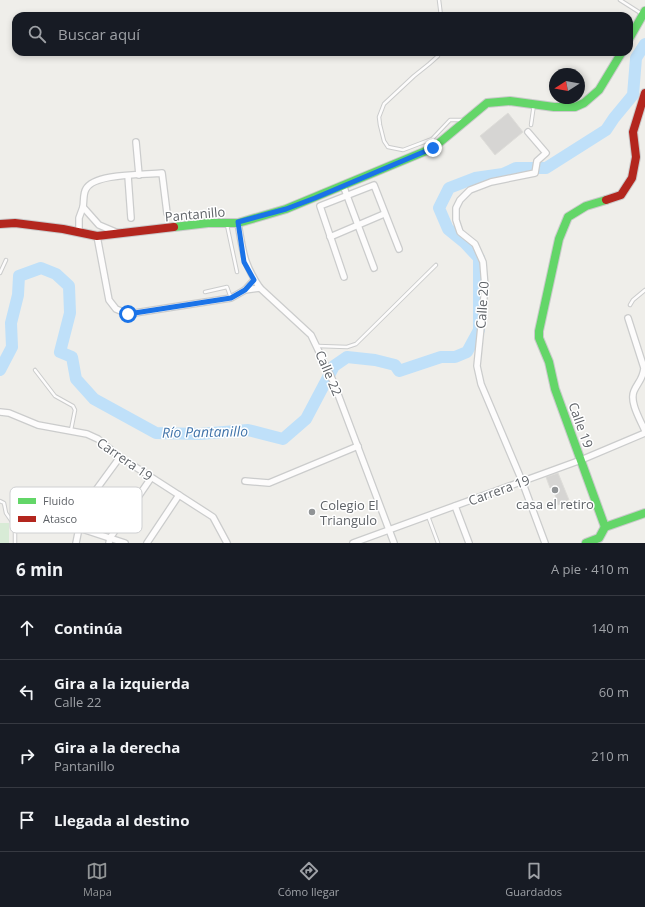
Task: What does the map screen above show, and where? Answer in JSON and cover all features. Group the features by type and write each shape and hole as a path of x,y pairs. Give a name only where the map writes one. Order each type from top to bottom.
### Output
{"main road":[{"path":"633,32 644,13"},
{"name":"Pantanillo","path":"0,224 16,222 97,236 238,222 286,209 417,156 433,148 487,103 492,101 506,100 563,108 575,108 586,104 594,98 620,56"},
{"name":"Calle 19","path":"605,527 555,389 549,362 539,338 539,331 560,239 568,217 586,206 621,195 632,178 636,157 633,132 645,94"},
{"path":"586,543 600,540 605,527 645,513"}],"street":[{"name":"Calle 20","path":"528,132 546,153 546,155 537,161 535,173 491,182 470,190 460,200 456,208 456,220 460,232 475,244 483,262 485,287 477,366 481,384 522,481 545,543"},
{"path":"136,142 139,175"},
{"path":"79,233 79,218 83,207 85,190 90,182 102,178 162,173 167,213"},
{"path":"128,176 131,218"},
{"path":"343,185 374,268"},
{"path":"344,277 320,206 374,185 384,214 399,249"},
{"path":"83,207 99,225 120,234"},
{"path":"330,237 384,214"},
{"name":"Calle 22","path":"238,222 244,262 254,280 260,288 311,335 318,346 333,381 394,543"},
{"path":"97,236 109,300 116,309 128,314 231,298 245,290 254,280"},
{"path":"245,290 260,288"},
{"path":"628,318 644,368 641,382 634,392 633,398 645,432"},
{"name":"Carrera 19","path":"0,412 9,413 38,425 71,430 87,434 98,439 120,457 213,517 227,543"},
{"name":"Carrera 19","path":"353,543 581,460 645,432"},
{"path":"245,481 269,483 358,446"},
{"path":"98,487 120,457"},
{"path":"142,492 151,478"},
{"path":"147,543 179,495"},
{"path":"455,506 469,543"},
{"path":"76,543 78,533"},
{"path":"92,533 110,540 125,543"}],"lane":[{"path":"439,0 440,12"},
{"path":"620,0 644,13"},
{"path":"438,56 384,104 379,117 384,141 388,146 403,150 432,139 450,120 468,120"},
{"path":"531,125 534,104"},
{"path":"227,223 237,272"},
{"path":"0,273 6,260"},
{"path":"318,346 347,347 356,344 436,265"},
{"path":"205,292 227,287 231,298"},
{"path":"630,305 633,300 645,290"},
{"path":"35,370 55,396 73,406 75,410 71,430"},
{"path":"0,500 4,503 6,513 10,518"},
{"path":"428,516 438,543"},
{"path":"15,543 16,533"}],"green space":[{"path":"0,523 9,523 9,543 0,543"}],"building":[{"path":"508,113 523,132 495,155 480,136"},
{"name":"casa el retiro","path":"558,473 569,500 558,505 546,477"}],"waterway":[{"name":"Río Pantanillo","path":"0,370 12,347 11,323 18,295 19,276 41,268 56,274 69,286 70,313 60,352 72,357 76,379 94,399 156,433 200,434 248,430 283,439 306,419 334,366 347,357 375,360 395,365 399,371 441,357 455,357 467,352 479,330 479,258 464,242 448,229 439,208 449,188 475,178 503,174 516,168 546,168 606,130 633,95 636,58 645,44"}],"traffic: fast":[{"path":"633,32 645,11"},
{"path":"174,227 208,223 238,223 286,209 433,148 487,103 510,101 554,107 575,107 584,103 599,90 620,56"},
{"path":"605,527 555,389 549,362 539,338 539,331 559,239 568,217 586,206 606,200"},
{"path":"586,543 599,538 605,527 645,513"}],"traffic: jam":[{"path":"606,200 621,195 632,178 636,157 633,132 645,93"},
{"path":"0,224 15,223 63,229 97,236 174,227"}],"place":[{"name":"casa el retiro","path":"555,490"},
{"name":"Colegio El Triangulo","path":"312,512"}],"route":[{"path":"128,314 208,303 237,296 254,280 244,262 238,222 286,209 315,198 433,148"}]}
